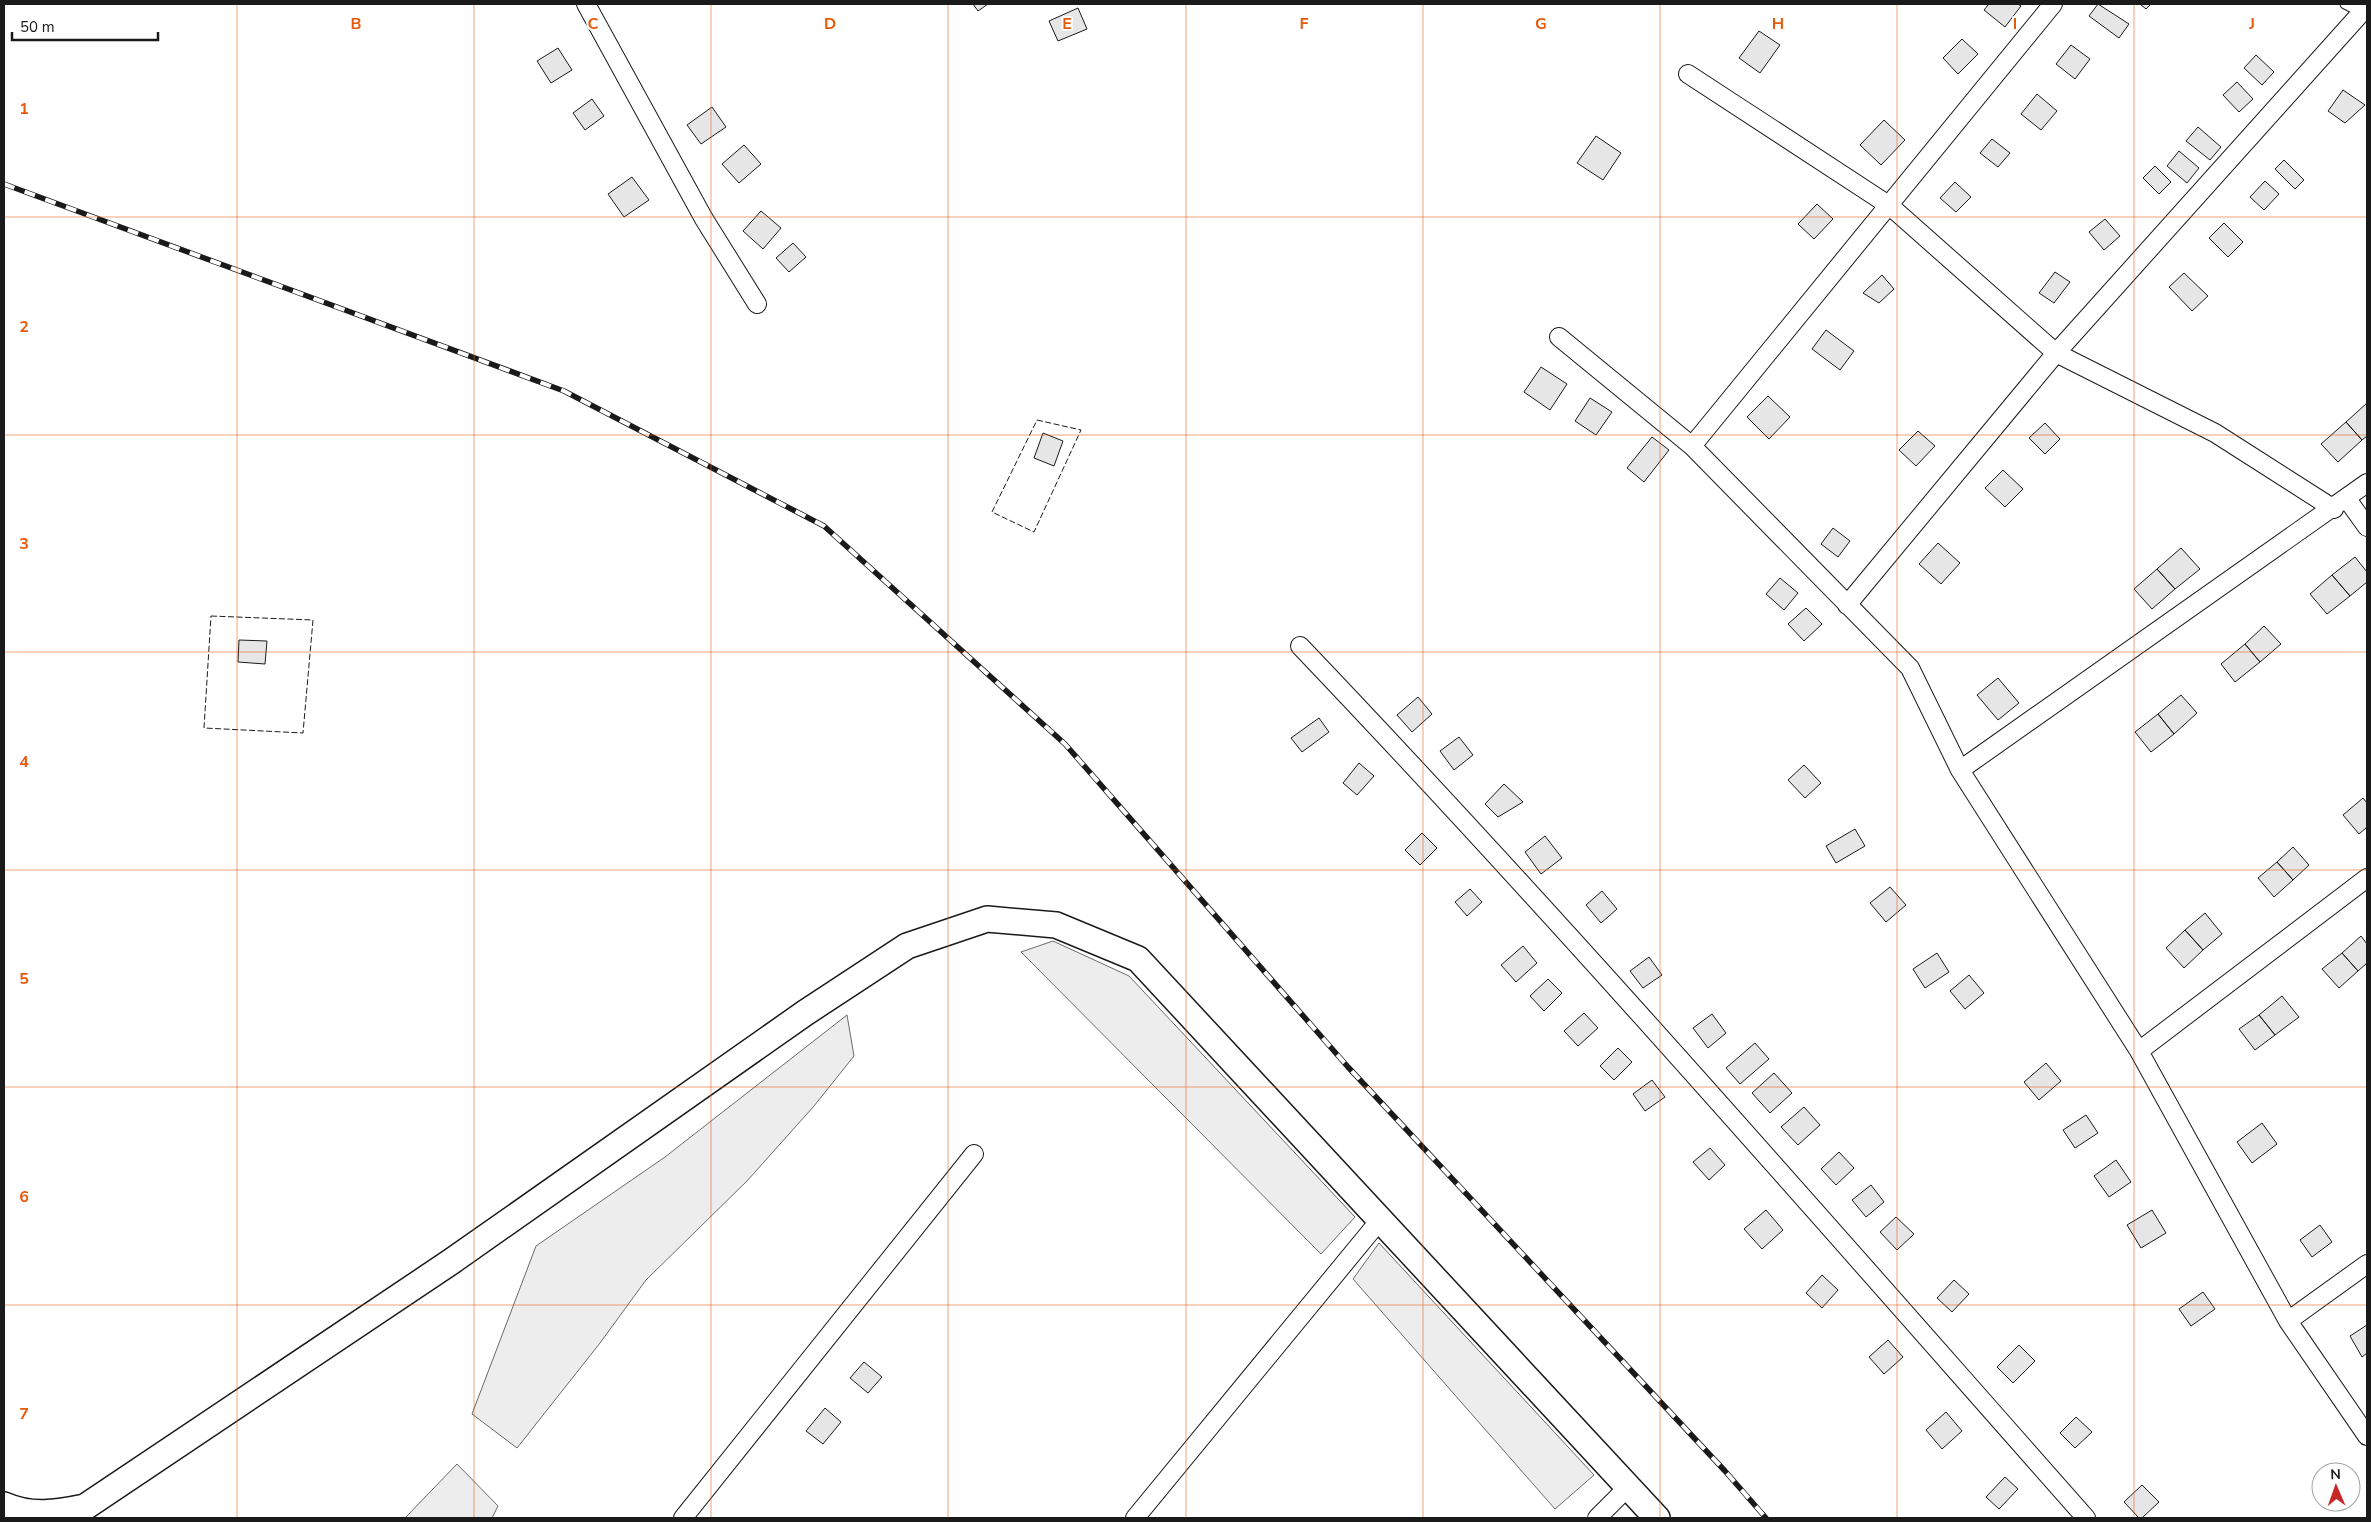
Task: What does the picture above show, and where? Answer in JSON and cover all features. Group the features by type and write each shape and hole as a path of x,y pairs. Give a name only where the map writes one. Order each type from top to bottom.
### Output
{"street":[{"path":"586,4 704,219 757,304"},
{"path":"1692,446 1890,206 2052,4"},
{"path":"1847,605 2056,353 2364,14"},
{"path":"1688,74 1890,206 2056,353 2215,433 2340,504 2367,527"},
{"path":"1559,338 1692,446 1910,668 1960,770 2139,1051 2288,1321 2367,1436"},
{"path":"1960,770 2340,504 2367,483"},
{"path":"1300,646 1441,793 1769,1159 2086,1518"},
{"path":"2139,1051 2367,878"},
{"path":"4,1505 15,1510 48,1516 85,1507 452,1261 804,1012 907,946 987,919 1056,925 1138,960 1657,1518"},
{"path":"683,1518 974,1154"},
{"path":"1135,1518 1380,1220"},
{"path":"2288,1321 2367,1264"},
{"path":"1598,1518 1628,1487"}],"lane":[{"path":"2345,4 2364,14"}],"shaded area":[{"path":"1053,941 1129,976 1355,1217 1321,1254 1021,952"},
{"path":"847,1015 854,1056 814,1106 747,1181 646,1280 600,1343 517,1448 472,1414 536,1246 665,1157"},
{"path":"1379,1243 1594,1475 1555,1509 1353,1279"},
{"path":"457,1464 498,1506 492,1518 405,1518"}],"building":[{"path":"973,4 988,4 978,11"},
{"path":"1989,4 2018,4 2021,6 2005,27 1984,10"},
{"path":"2098,4 2129,24 2119,38 2089,16"},
{"path":"2140,4 2151,4 2146,9"},
{"path":"1078,8 1087,29 1058,41 1049,21"},
{"path":"1759,31 1780,45 1760,73 1739,58"},
{"path":"1962,39 1978,54 1958,74 1943,58"},
{"path":"2071,45 2090,59 2075,79 2056,64"},
{"path":"558,48 572,70 551,83 537,61"},
{"path":"2256,55 2274,72 2262,85 2244,68"},
{"path":"2237,82 2253,99 2239,112 2223,95"},
{"path":"2343,90 2365,105 2345,123 2328,111"},
{"path":"2037,94 2057,111 2041,130 2021,114"},
{"path":"592,99 604,116 585,130 573,113"},
{"path":"712,107 726,127 701,144 687,125"},
{"path":"1884,120 1905,140 1881,165 1860,145"},
{"path":"2198,127 2221,147 2210,160 2186,141"},
{"path":"1596,136 1621,153 1603,180 1577,163"},
{"path":"1992,139 2010,153 1998,167 1980,153"},
{"path":"744,145 761,164 739,183 722,164"},
{"path":"2179,151 2199,168 2187,183 2167,166"},
{"path":"2284,160 2304,180 2295,189 2275,169"},
{"path":"2155,166 2171,182 2159,194 2143,178"},
{"path":"632,177 649,200 624,217 608,194"},
{"path":"2265,181 2279,194 2264,210 2250,197"},
{"path":"1955,182 1971,197 1956,212 1940,198"},
{"path":"1817,204 1833,219 1814,239 1798,224"},
{"path":"761,211 781,228 763,249 743,231"},
{"path":"2105,219 2120,236 2104,250 2089,232"},
{"path":"2224,223 2243,242 2228,257 2209,238"},
{"path":"793,243 806,257 789,272 776,258"},
{"path":"2055,272 2070,282 2054,303 2039,293"},
{"path":"2184,273 2208,296 2192,311 2169,287"},
{"path":"1882,275 1894,289 1879,303 1863,293"},
{"path":"1826,330 1854,351 1840,370 1812,349"},
{"path":"1541,367 1567,384 1550,410 1524,392"},
{"path":"1768,396 1790,417 1769,439 1747,417"},
{"path":"1590,398 1612,412 1596,435 1575,421"},
{"path":"2367,403 2367,436 2362,440 2346,422"},
{"path":"2346,422 2362,440 2338,462 2321,444"},
{"path":"2045,423 2060,439 2045,454 2029,438"},
{"path":"1918,431 1935,446 1916,466 1899,450"},
{"path":"1043,433 1063,441 1054,466 1034,458"},
{"path":"1652,437 1669,450 1644,482 1627,468"},
{"path":"2003,470 2023,489 2005,507 1985,488"},
{"path":"1833,528 1850,541 1838,557 1821,544"},
{"path":"1938,543 1960,563 1941,584 1919,564"},
{"path":"2181,548 2200,569 2175,589 2157,569"},
{"path":"2355,557 2367,572 2367,582 2350,596 2332,575"},
{"path":"2157,569 2175,589 2152,609 2134,589"},
{"path":"2332,575 2350,596 2327,614 2310,594"},
{"path":"1780,578 1798,593 1784,610 1766,594"},
{"path":"1806,608 1822,624 1804,641 1788,624"},
{"path":"2264,626 2281,644 2260,662 2245,644"},
{"path":"239,640 267,641 265,664 238,662"},
{"path":"2245,644 2260,662 2235,682 2221,664"},
{"path":"1998,678 2019,703 1998,720 1977,695"},
{"path":"2181,695 2197,713 2174,734 2158,714"},
{"path":"1418,697 1432,714 1412,732 1397,715"},
{"path":"2158,714 2174,734 2151,752 2135,732"},
{"path":"1319,718 1329,732 1302,752 1291,738"},
{"path":"1459,737 1473,755 1454,770 1440,751"},
{"path":"1359,763 1374,776 1357,795 1343,783"},
{"path":"1804,765 1821,783 1805,798 1788,780"},
{"path":"1504,784 1523,802 1498,817 1485,804"},
{"path":"2363,798 2367,803 2367,827 2359,834 2343,815"},
{"path":"1855,829 1865,846 1836,863 1826,846"},
{"path":"1422,833 1437,848 1420,865 1405,850"},
{"path":"1545,836 1562,858 1541,874 1525,852"},
{"path":"2293,847 2309,865 2293,880 2277,862"},
{"path":"2277,862 2293,880 2274,897 2258,878"},
{"path":"1890,887 1906,905 1886,922 1870,903"},
{"path":"1470,889 1482,902 1467,916 1455,902"},
{"path":"1602,891 1617,909 1601,923 1586,905"},
{"path":"2205,913 2222,934 2203,950 2185,930"},
{"path":"2185,930 2203,950 2184,968 2166,948"},
{"path":"2361,936 2367,944 2367,963 2358,971 2342,953"},
{"path":"1523,946 1537,963 1516,982 1501,965"},
{"path":"1937,953 1949,972 1925,988 1913,969"},
{"path":"2342,953 2358,971 2339,988 2322,969"},
{"path":"1649,957 1662,975 1643,988 1630,971"},
{"path":"1969,975 1984,993 1965,1009 1950,991"},
{"path":"1548,979 1562,993 1544,1011 1530,996"},
{"path":"2282,996 2299,1017 2275,1035 2259,1015"},
{"path":"1584,1013 1598,1028 1578,1046 1564,1031"},
{"path":"1712,1014 1726,1033 1708,1048 1693,1028"},
{"path":"2259,1015 2275,1035 2255,1050 2239,1029"},
{"path":"1755,1043 1769,1059 1740,1084 1726,1068"},
{"path":"1618,1048 1632,1062 1614,1080 1600,1066"},
{"path":"2046,1063 2061,1081 2039,1100 2024,1082"},
{"path":"1774,1073 1792,1093 1770,1113 1752,1093"},
{"path":"1652,1080 1665,1097 1645,1111 1633,1094"},
{"path":"1804,1107 1820,1125 1798,1145 1781,1127"},
{"path":"2086,1115 2098,1133 2075,1148 2063,1130"},
{"path":"2262,1123 2277,1144 2252,1163 2237,1142"},
{"path":"1710,1148 1725,1165 1709,1180 1693,1162"},
{"path":"1839,1152 1854,1168 1836,1185 1821,1169"},
{"path":"2116,1160 2131,1182 2109,1197 2094,1176"},
{"path":"1871,1185 1884,1202 1866,1217 1852,1200"},
{"path":"1766,1210 1783,1230 1762,1249 1744,1229"},
{"path":"2152,1210 2166,1233 2141,1248 2127,1225"},
{"path":"1896,1217 1914,1234 1897,1250 1880,1232"},
{"path":"2320,1225 2332,1242 2312,1257 2300,1240"},
{"path":"1822,1275 1838,1290 1822,1308 1806,1293"},
{"path":"1954,1280 1969,1294 1952,1312 1937,1298"},
{"path":"2203,1292 2215,1309 2191,1326 2179,1309"},
{"path":"2367,1325 2367,1353 2362,1357 2350,1336"},
{"path":"1888,1340 1903,1357 1884,1374 1869,1357"},
{"path":"2019,1345 2035,1361 2013,1383 1997,1367"},
{"path":"864,1362 882,1377 868,1393 850,1378"},
{"path":"825,1408 841,1422 823,1444 806,1431"},
{"path":"1946,1412 1962,1431 1942,1449 1926,1430"},
{"path":"2076,1417 2092,1432 2075,1448 2060,1433"},
{"path":"2005,1477 2018,1489 1999,1509 1986,1497"},
{"path":"2142,1485 2159,1502 2142,1518 2139,1518 2124,1502"}],"railway":[{"path":"4,184 564,391 824,526 1065,744 1348,1067 1725,1471 1766,1518"}],"fence":[{"path":"1037,420 1081,430 1034,532 992,512 1037,420"},
{"path":"211,616 313,620 303,733 204,728 211,616"}]}
